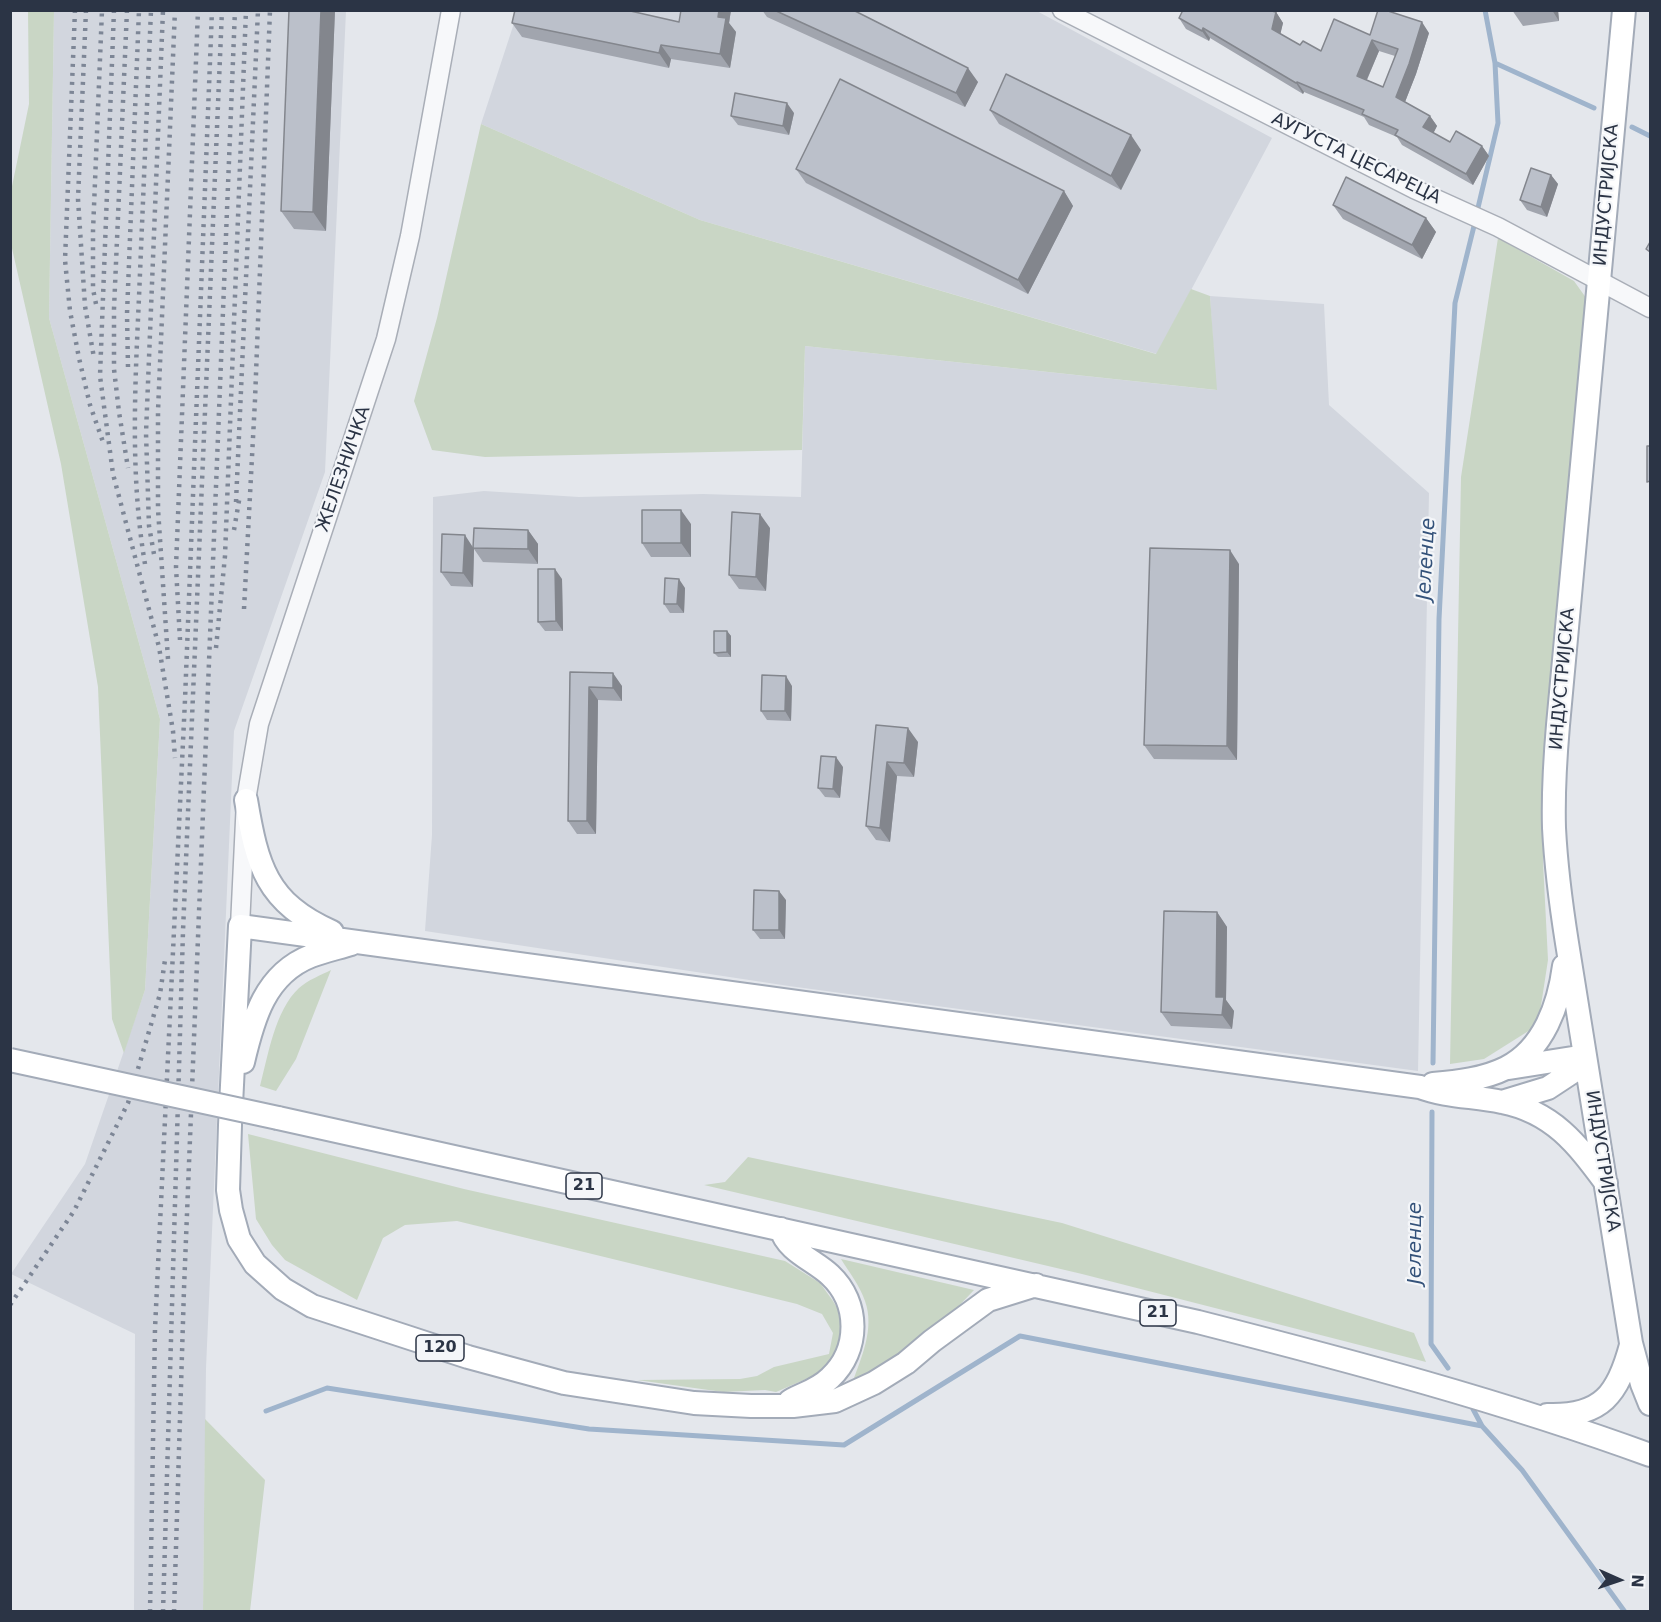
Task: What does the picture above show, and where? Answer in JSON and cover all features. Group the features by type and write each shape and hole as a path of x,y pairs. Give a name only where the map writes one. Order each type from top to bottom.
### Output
{"main road":[{"name":"ИНДУСТРИЈСКА","path":"1624,10 1554,776 1556,859 1567,943 1631,1343 1650,1404"},
{"path":"246,800 256,853 273,888 301,916 358,942"},
{"path":"240,926 1420,1087 1433,1092 1502,1102 1534,1113 1561,1129 1584,1153 1606,1183"},
{"name":"120","path":"240,926 228,1190 234,1227 250,1257 270,1279 292,1296 312,1306 468,1357 564,1383 694,1403 751,1407 802,1406 835,1401 866,1388 898,1369 988,1300 1036,1285"},
{"path":"230,1125 254,1017 266,993 283,973 301,961 358,942"},
{"path":"1506,1068 1522,1058 1550,1020 1561,986 1567,943"},
{"path":"1420,1087 1472,1079 1506,1068 1585,1059"},
{"path":"1502,1102 1548,1088 1585,1059"},
{"name":"21","path":"10,1060 1198,1322 1332,1356 1531,1414 1650,1455"},
{"path":"780,1229 788,1244 829,1274 837,1283 850,1306 853,1330 848,1354 829,1379 808,1394 784,1405"},
{"path":"1531,1414 1573,1414 1600,1403 1608,1396 1621,1377 1631,1343"}],"street":[{"name":"ЖЕЛЕЗНИЧКА","path":"240,926 246,800 253,752 270,687 386,339 410,236 451,10"},
{"name":"АУГУСТА ЦЕСАРЕЦА","path":"1062,10 1390,177 1466,212 1650,308"}],"shaded area":[{"path":"1035,10 1272,138 1157,354 700,220 481,124 518,11"},
{"path":"54,11 346,11 325,472 234,731 206,1368 203,1611 134,1611 135,1334 11,1274 85,1164 145,990 160,719 49,318"},
{"path":"1210,296 1324,304 1329,405 1429,493 1418,1071 789,986 425,931 432,835 433,497 484,491 579,497 703,494 801,497 805,346 1216,390"}],"green space":[{"path":"28,11 54,11 49,318 160,719 145,990 124,1053 112,1019 98,687 61,464 11,244 11,191 29,104"},
{"path":"481,124 700,220 1156,354 1191,289 1210,296 1217,390 805,346 802,450 485,457 432,450 414,401 437,318"},
{"path":"1498,238 1574,281 1589,302 1543,793 1543,862 1548,960 1538,1025 1484,1059 1450,1064 1461,477"},
{"path":"331,970 296,1059 276,1091 260,1086 278,1021 284,1008 299,988"},
{"path":"248,1134 464,1189 785,1261 820,1283 833,1301 843,1318 844,1347 820,1373 776,1392 765,1390 723,1392 637,1380 740,1379 757,1376 774,1367 829,1354 833,1333 822,1314 797,1304 457,1221 405,1225 383,1238 357,1300 285,1260 272,1245 256,1219"},
{"path":"748,1157 1062,1223 1414,1333 1426,1362 1082,1274 704,1185 725,1182"},
{"path":"841,1259 974,1290 934,1332 852,1384 866,1343 868,1312 860,1290"},
{"path":"205,1419 265,1480 250,1611 203,1611"}],"building":[{"path":"289,10 321,10 313,212 281,211"},
{"path":"515,10 626,10 679,22 681,10 719,10 718,17 726,18 720,54 661,45 659,53 512,23"},
{"path":"774,10 853,10 968,68 956,93"},
{"path":"1183,10 1267,10 1276,12 1272,29 1300,45 1303,41 1321,51 1334,19 1370,35 1378,10 1385,10 1422,22 1396,97 1430,116 1423,127 1450,142 1456,131 1482,146 1466,174 1395,135 1398,130 1362,114 1364,110 1296,83 1203,28 1202,31 1179,18","holes":["1372,40 1398,49 1383,87 1357,76"]},
{"path":"1006,74 1131,135 1111,176 990,110"},
{"path":"840,79 1064,191 1018,280 796,169"},
{"path":"735,93 787,103 783,126 731,116"},
{"path":"1531,168 1551,175 1541,207 1520,200"},
{"path":"1346,177 1426,218 1412,245 1333,205"},
{"path":"1647,446 1650,446 1650,481 1647,482"},
{"path":"642,510 681,510 681,543 642,543"},
{"path":"732,512 760,514 756,577 729,575"},
{"path":"474,528 528,530 528,549 473,548"},
{"path":"442,534 465,535 463,573 441,572"},
{"path":"1150,548 1230,550 1227,746 1144,745"},
{"path":"538,569 555,569 556,621 538,622"},
{"path":"665,578 679,579 677,604 664,604"},
{"path":"714,631 727,631 727,652 714,653"},
{"path":"570,672 613,673 613,688 589,687 587,821 568,821"},
{"path":"762,675 786,676 785,711 761,711"},
{"path":"876,725 908,728 904,763 887,762 880,828 866,826"},
{"path":"821,756 836,757 833,789 818,788"},
{"path":"754,890 779,891 779,930 753,930"},
{"path":"1164,911 1217,912 1216,997 1224,997 1222,1015 1161,1012"}],"waterway":[{"path":"1485,10 1495,63 1594,108"},
{"name":"Јеленце","path":"1477,212 1498,123 1495,63"},
{"path":"1632,127 1650,136"},
{"name":"Јеленце","path":"1433,1063 1439,619 1455,303 1475,222"},
{"name":"Јеленце","path":"1432,1112 1431,1344 1448,1368"},
{"path":"266,1411 327,1388 589,1429 844,1445 1020,1336 1482,1426"},
{"name":"Јеленце","path":"1473,1409 1482,1426 1522,1470 1625,1612"}],"railway":[{"path":"75,10 65,260 70,311 79,358 90,405 103,442"},
{"path":"86,10 78,199 85,306 94,358"},
{"path":"96,304 93,289 93,231 102,10"},
{"path":"114,10 100,376 113,474 159,647 173,731 175,758"},
{"path":"127,10 114,309 114,369 128,468"},
{"path":"128,367 127,314 139,10"},
{"path":"145,564 137,498 135,397 151,10"},
{"path":"154,554 149,526 146,433 163,10"},
{"path":"168,659 158,509 158,411 175,10"},
{"path":"180,640 176,567 198,10"},
{"path":"150,1612 155,1329 185,700 212,10"},
{"path":"163,1612 183,931 222,10"},
{"path":"174,1612 184,1289 235,10"},
{"path":"216,648 225,556 246,10"},
{"path":"236,502 258,10"},
{"path":"244,609 255,400 270,10"},
{"path":"234,530 240,495"},
{"path":"10,1305 74,1211 128,1103 160,994 165,960"}]}
